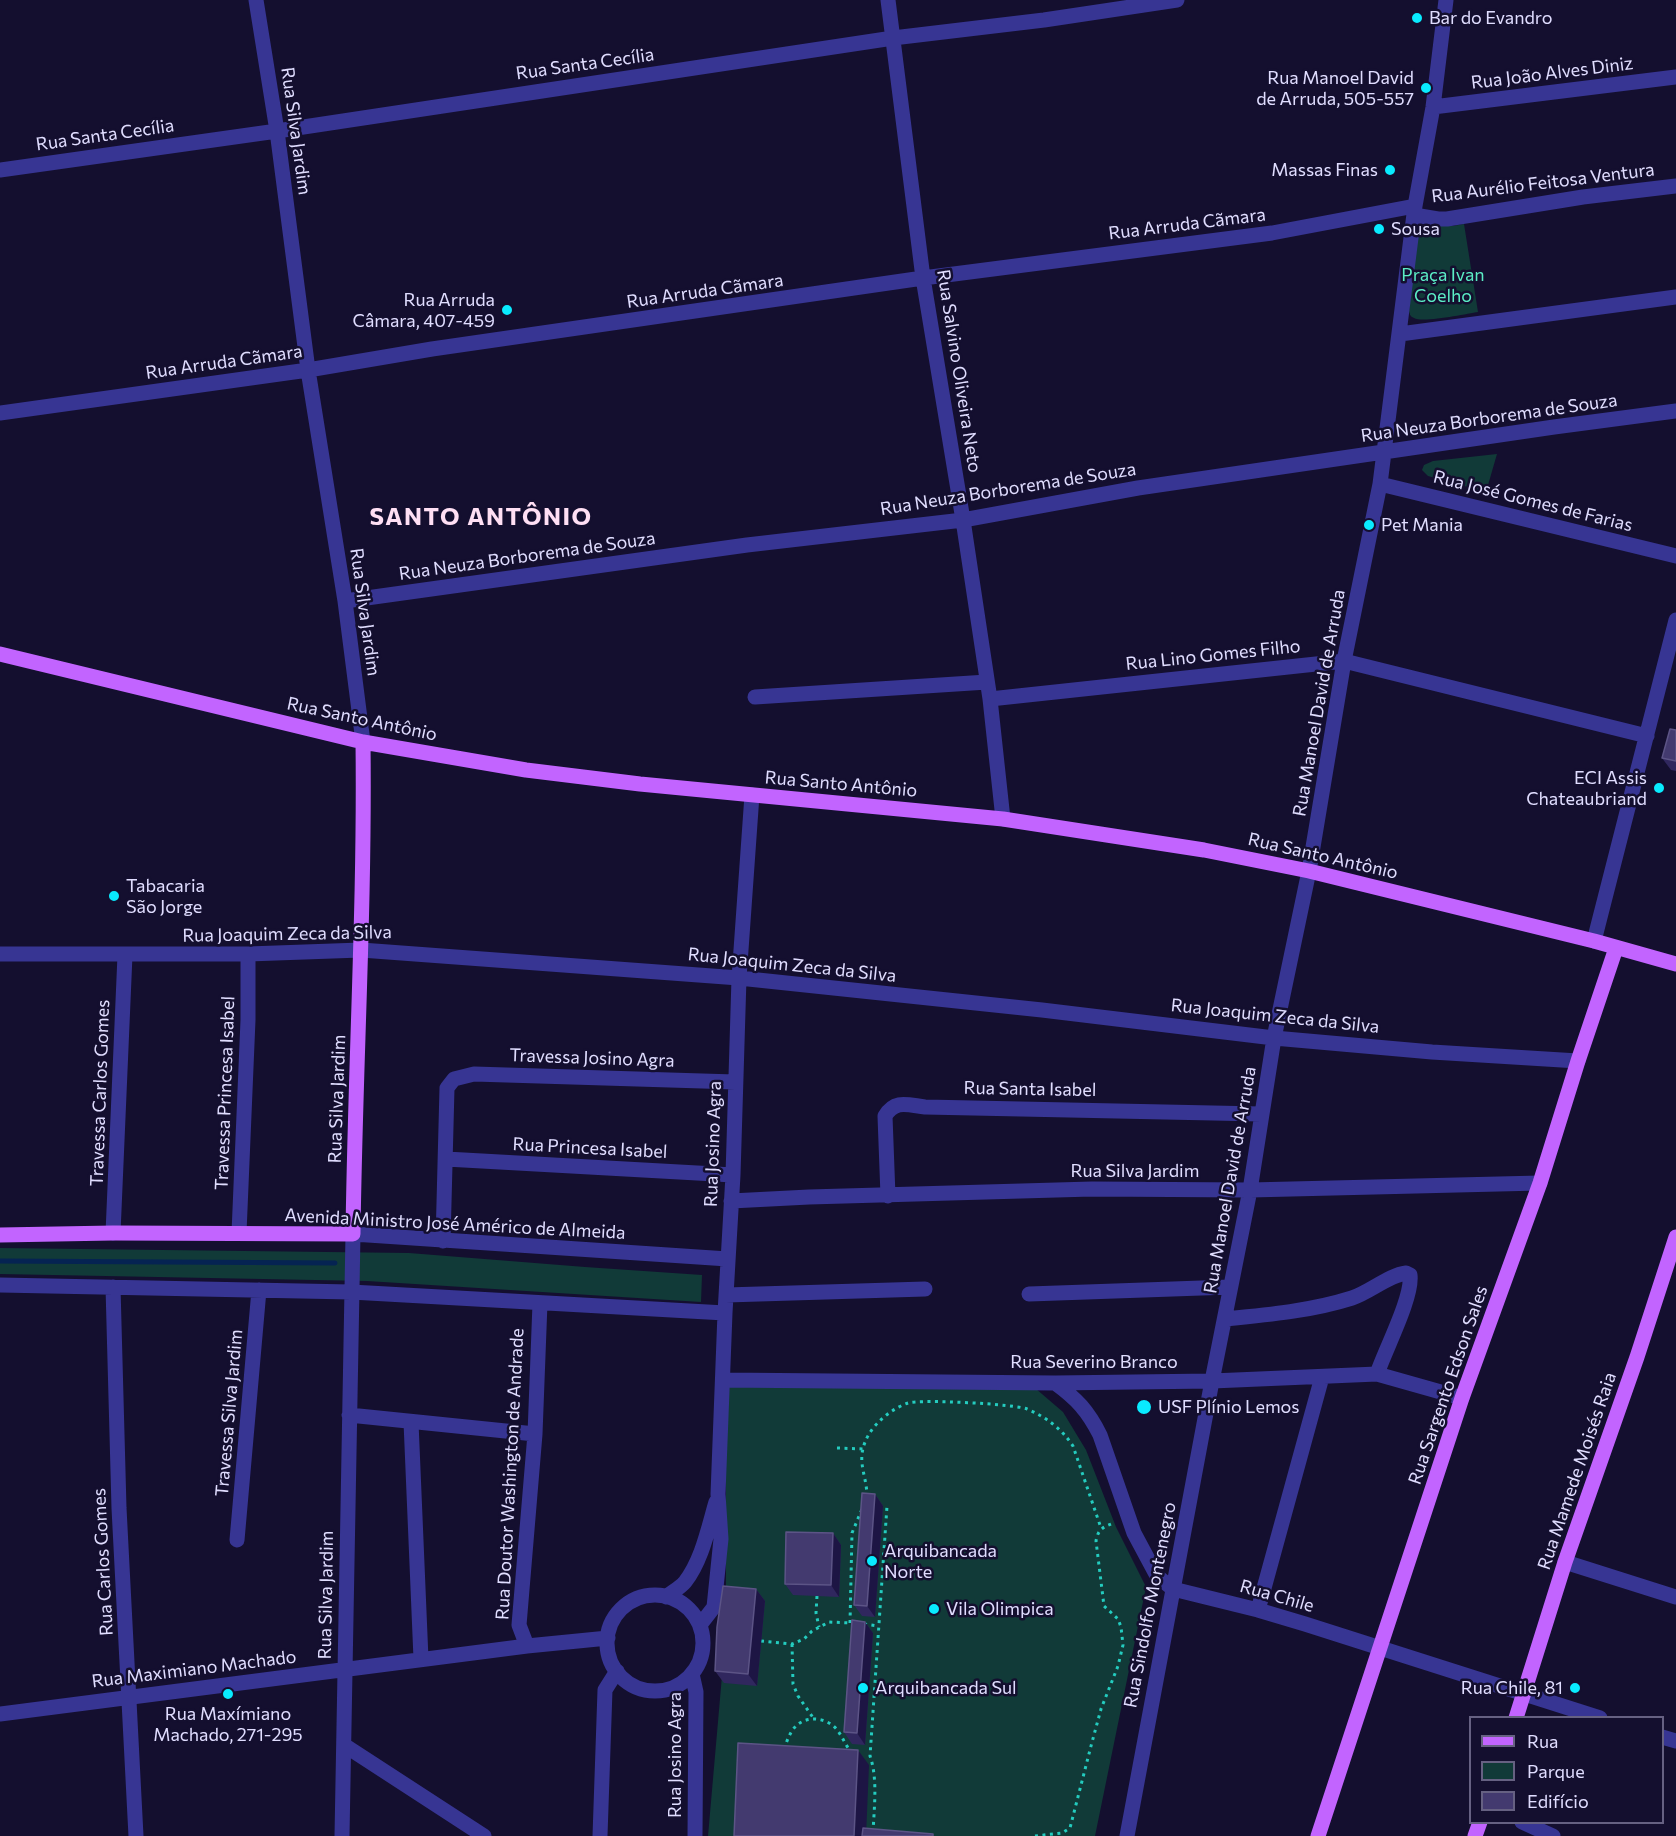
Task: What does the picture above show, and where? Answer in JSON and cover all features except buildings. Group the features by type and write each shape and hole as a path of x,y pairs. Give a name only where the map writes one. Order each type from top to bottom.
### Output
{"main road":[{"name":"Rua Santo Antônio","path":"0,654 363,742 526,770 640,784 1003,819 1204,850 1310,871 1594,941 1676,964"},
{"name":"Rua Silva Jardim","path":"353,1239 354,1147 362,950 363,742"},
{"name":"Rua Sargento Edson Sales","path":"1318,1836 1462,1398 1539,1184 1617,948"},
{"name":"Avenida Ministro José Américo de Almeida","path":"0,1235 239,1233 353,1239"},
{"name":"Rua Mamede Moisés Raia","path":"1517,1716 1565,1562 1637,1357 1676,1237"}],"street":[{"name":"Rua Silva Jardim","path":"256,0 277,131 308,370 345,601 363,742"},
{"name":"Rua Salvino Oliveira Neto","path":"888,0 923,278 990,699 1003,819"},
{"name":"Rua Santa Cecília","path":"0,170 277,131 893,38 1044,20 1177,0"},
{"path":"1415,210 1433,107 1446,0"},
{"name":"Rua João Alves Diniz","path":"1433,107 1676,77"},
{"name":"Rua Aurélio Feitosa Ventura","path":"1415,210 1438,219 1447,219 1583,197 1676,186"},
{"name":"Rua Arruda Cãmara","path":"0,413 308,370 432,349 923,278 1272,233 1415,210"},
{"name":"Rua Manoel David de Arruda","path":"1212,1381 1250,1190 1274,1038 1310,871 1344,661 1380,483 1415,210"},
{"path":"1400,334 1676,297"},
{"name":"Rua Neuza Borborema de Souza","path":"345,601 747,545 963,520 1138,488 1676,411"},
{"name":"Rua José Gomes de Farias","path":"1380,483 1676,555"},
{"path":"1594,941 1676,620"},
{"name":"Rua Lino Gomes Filho","path":"990,699 1344,661 1647,736"},
{"path":"755,697 987,682"},
{"name":"Rua Josino Agra","path":"700,1625 714,1607 721,1539 718,1494 725,1313 733,1175 739,978 752,795"},
{"name":"Rua Joaquim Zeca da Silva","path":"0,954 248,954 362,950 739,978 1030,1008 1274,1038 1432,1052 1578,1061"},
{"name":"Travessa Princesa Isabel","path":"239,1233 248,1020 248,954"},
{"name":"Travessa Carlos Gomes","path":"113,1233 125,955"},
{"name":"Travessa Josino Agra","path":"446,1159 447,1088 450,1082 460,1076 474,1074 735,1082"},
{"name":"Rua Santa Isabel","path":"888,1196 885,1116 890,1107 897,1104 925,1107 1261,1113"},
{"path":"443,1241 446,1159"},
{"name":"Rua Princesa Isabel","path":"446,1159 733,1175"},
{"name":"Rua Silva Jardim","path":"731,1201 1092,1189 1250,1190 1539,1184"},
{"name":"Rua Silva Jardim","path":"342,1836 353,1239"},
{"name":"Avenida Ministro José Américo de Almeida","path":"353,1239 443,1241 728,1259"},
{"path":"1225,1319 1259,1316 1329,1304 1364,1293 1397,1275 1406,1273 1410,1275 1410,1282 1403,1308 1377,1374"},
{"path":"0,1285 259,1290 352,1287 540,1303 725,1313"},
{"name":"Rua Carlos Gomes","path":"113,1287 119,1508 136,1836"},
{"path":"1029,1294 1230,1287"},
{"name":"Travessa Silva Jardim","path":"237,1540 259,1290"},
{"path":"726,1295 925,1290"},
{"name":"Rua Doutor Washington de Andrade","path":"527,1646 519,1625 535,1434 540,1303"},
{"name":"Rua Severino Branco","path":"723,1380 1055,1383 1212,1381 1377,1374 1462,1398"},
{"path":"1258,1610 1322,1377"},
{"name":"Rua Sindolfo Montenegro","path":"1128,1835 1212,1381"},
{"path":"1055,1383 1085,1408 1092,1420 1100,1435 1128,1516 1146,1557 1157,1576 1173,1589"},
{"path":"349,1415 535,1434"},
{"path":"411,1422 421,1659"},
{"name":"Rua Josino Agra","path":"666,1597 684,1583 695,1565 704,1544 718,1494"},
{"path":"1565,1562 1676,1597"},
{"name":"Rua Chile","path":"1173,1589 1258,1610 1594,1716"},
{"path":"650,1596 666,1597 681,1603 693,1613 700,1625 703,1650 700,1662 692,1674 680,1684 666,1690 651,1691 636,1687 617,1671 608,1653 608,1638 612,1622 621,1609 634,1600 650,1596"},
{"name":"Rua Maximiano Machado","path":"0,1714 421,1659 608,1638"},
{"path":"600,1836 605,1690 617,1671"},
{"name":"Rua Josino Agra","path":"692,1674 696,1692 695,1836"},
{"path":"344,1745 484,1836"},
{"path":"1526,1824 1553,1836"}],"path":[{"path":"850,1623 852,1533 867,1500 861,1467 864,1449 870,1432 880,1421 894,1409 911,1402 998,1404 1025,1408 1050,1422 1065,1434 1073,1446 1101,1528"},
{"path":"837,1448 864,1449"},
{"path":"879,1836 873,1833 874,1779 870,1756 887,1506"},
{"path":"1035,1836 1062,1833 1070,1828 1101,1709 1118,1666 1123,1645 1121,1627 1118,1619 1104,1606 1096,1541 1101,1528 1128,1516"},
{"path":"817,1596 816,1613 819,1627"},
{"path":"761,1641 792,1644 804,1639 812,1631 829,1622 879,1626"},
{"path":"792,1644 793,1684 798,1696 814,1719"},
{"path":"784,1750 796,1726 814,1719 828,1722 838,1730 850,1752 858,1755"}],"green space":[{"name":"Praça Ivan Coelho","path":"1444,223 1453,226 1464,224 1478,312 1435,319 1414,318 1409,311 1417,234 1422,226"},
{"path":"1497,454 1486,492 1428,476 1422,470 1424,465 1433,461"},
{"path":"0,1248 409,1253 702,1275 701,1302 367,1281 0,1274"},
{"name":"Vila Olimpica","path":"726,1386 1035,1388 1063,1412 1086,1450 1116,1527 1146,1587 1095,1836 708,1836 726,1630"}],"waterway":[{"path":"0,1261 335,1263"}],"place":[{"name":"Bar do Evandro","path":"1417,18"},
{"name":"Rua Manoel David de Arruda, 505-557","path":"1426,88"},
{"name":"Massas Finas","path":"1390,170"},
{"name":"Sousa","path":"1379,229"},
{"name":"Rua Arruda Câmara, 407-459","path":"507,310"},
{"name":"Pet Mania","path":"1369,525"},
{"name":"ECI Assis Chateaubriand","path":"1659,788"},
{"name":"Tabacaria São Jorge","path":"114,896"},
{"name":"USF Plínio Lemos","path":"1144,1407"},
{"name":"Arquibancada Norte","path":"872,1561"},
{"name":"Vila Olimpica","path":"934,1609"},
{"name":"Arquibancada Sul","path":"863,1688"},
{"name":"Rua Chile, 81","path":"1575,1688"},
{"name":"Rua Maxímiano Machado, 271-295","path":"228,1694"}],"district":[{"name":"SANTO ANTÔNIO","path":"481,517"}]}
